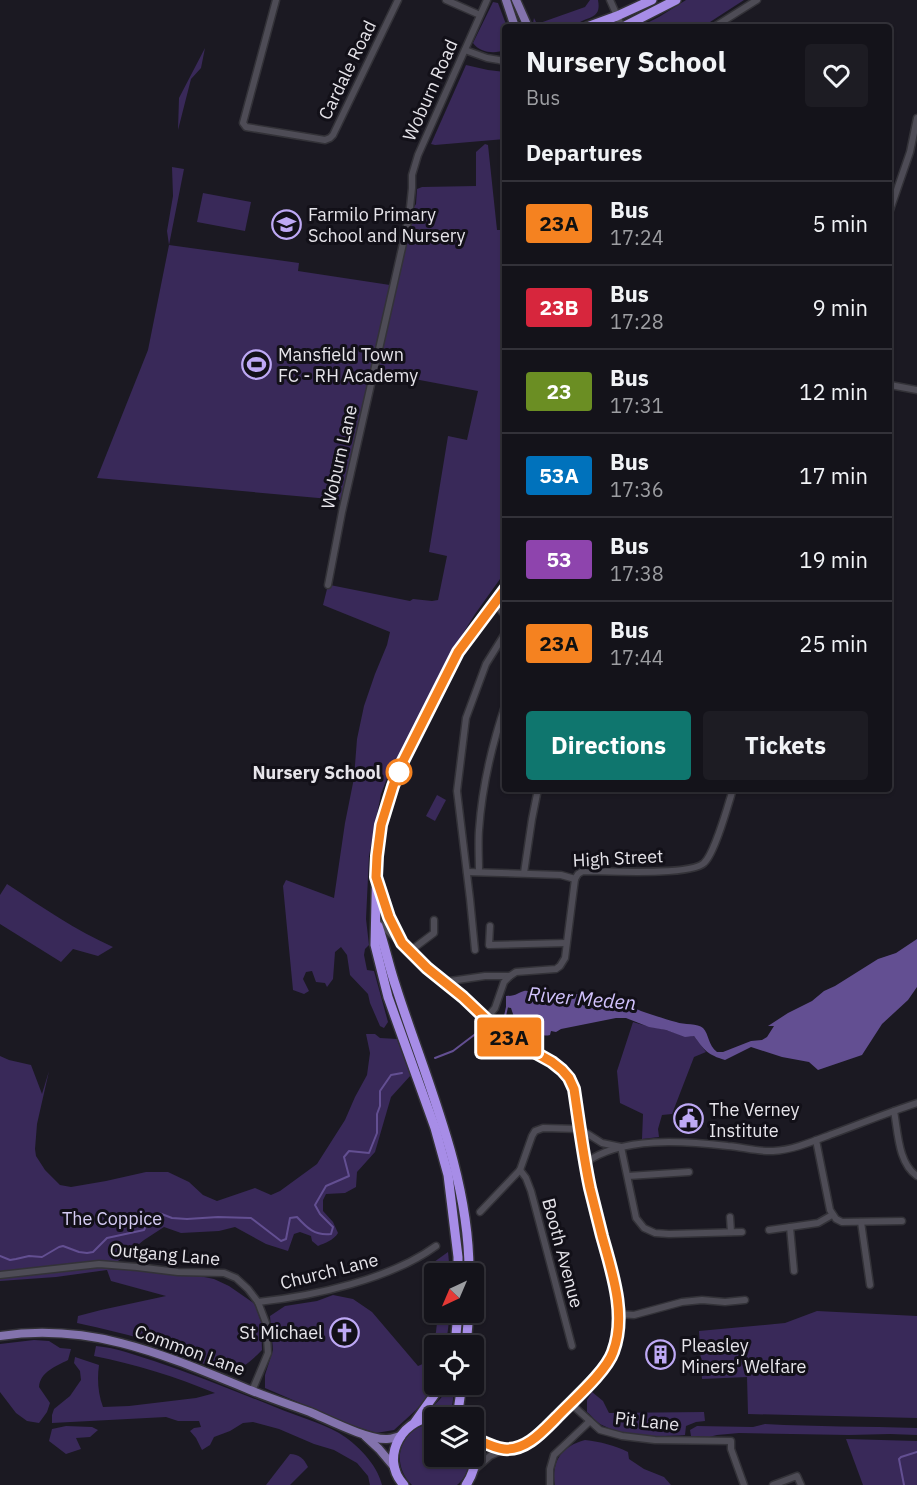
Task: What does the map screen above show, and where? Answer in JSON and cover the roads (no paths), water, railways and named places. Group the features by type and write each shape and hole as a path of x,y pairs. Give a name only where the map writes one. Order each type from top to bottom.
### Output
{"highway":[{"path":"595,24 652,0"},
{"path":"629,24 676,0"},
{"path":"457,1263 448,1175 435,1128 386,989 375,945 377,856 381,825 401,765 458,652 502,592"},
{"path":"376,921 456,1169 465,1220 468,1263"},
{"path":"415,1422 434,1395"},
{"path":"402,1484 395,1469 393,1455 396,1444 403,1431 424,1418"}],"main road":[{"path":"506,0 514,24"},
{"path":"516,0 527,24"},
{"name":"Common Lane","path":"0,1336 58,1332 133,1345 174,1358 362,1434"},
{"path":"362,1434 387,1439 401,1436"},
{"path":"362,1434 395,1469"}],"street":[{"name":"Cardale Road","path":"276,0 244,126 325,140 333,135 398,0"},
{"path":"446,0 480,15"},
{"name":"Woburn Road","path":"412,195 412,175 418,155 487,0"},
{"path":"610,0 621,24"},
{"path":"719,24 757,0"},
{"path":"465,50 487,58 502,59"},
{"path":"892,204 910,152 917,118"},
{"name":"Woburn Lane","path":"328,585 412,195"},
{"path":"892,385 917,390"},
{"path":"494,603 502,612"},
{"path":"475,950 457,791 466,718 486,664 502,638"},
{"path":"479,871 479,832 483,793 495,734 502,714"},
{"path":"524,873 537,792"},
{"name":"High Street","path":"467,872 561,875 575,879 583,871 668,871 699,867 704,863 715,843 732,792"},
{"path":"376,877 389,917 402,943"},
{"path":"487,1020 495,1008 504,982 510,976 516,972 556,969 566,958 575,879"},
{"path":"410,951 434,933 434,920"},
{"path":"376,921 496,1028 552,1062 569,1078 574,1089 585,1163 613,1274 618,1314 618,1330 613,1353 596,1377 541,1433 529,1442 490,1456 471,1479"},
{"path":"490,926 489,945 566,943"},
{"path":"448,984 450,981 486,976 510,976"},
{"path":"585,1163 621,1147 665,1143 701,1143 773,1151 816,1140 917,1103"},
{"path":"894,1111 905,1162 909,1170 917,1176"},
{"path":"480,1212 519,1170 536,1131 543,1128 580,1129 602,1143 621,1147"},
{"path":"816,1140 830,1210 836,1219 842,1222 902,1221"},
{"path":"621,1147 636,1218 649,1232 669,1234 742,1232"},
{"name":"Booth Avenue","path":"519,1170 526,1178 531,1191 572,1346"},
{"path":"628,1176 680,1176 689,1172"},
{"path":"769,1230 818,1223 832,1215"},
{"path":"730,1217 731,1232"},
{"path":"861,1221 870,1285"},
{"path":"790,1227 797,1262 794,1271"},
{"name":"Church Lane","path":"258,1302 356,1283 399,1268 436,1246"},
{"name":"Outgang Lane","path":"0,1275 99,1264 178,1272 224,1273 236,1278 258,1302 266,1323 268,1353 252,1391"},
{"path":"860,1278 869,1278"},
{"path":"618,1314 634,1315 682,1302 702,1300 724,1302 740,1299"},
{"name":"Pit Lane","path":"570,1403 600,1430 622,1436 655,1440 731,1441 731,1449 744,1485"},
{"path":"550,1485 550,1469 554,1455 590,1420"},
{"path":"484,1442 505,1449"},
{"path":"773,1485 797,1476 801,1485"}],"water":[{"path":"917,939 917,987 908,1000 882,1024 862,1055 818,1070 809,1062 782,1057 751,1047 725,1060 707,1051 694,1036 685,1037 626,1018 561,1029 556,1032 551,1031 550,1035 540,1035 526,1028 519,1016 514,1017 511,1008 506,1007 506,996 524,991 542,995 570,993 588,998 609,998 658,1017 701,1026 714,1049 717,1052 723,1052 751,1041 762,1040 767,1037 774,1026 768,1026 878,959 896,953"}],"waterway":[{"name":"River Meden","path":"435,1058 453,1051 482,1029 505,1016 507,1007"},
{"name":"River Meden","path":"0,1256 10,1260 29,1256 42,1257 63,1246 79,1252 93,1252 107,1238 144,1230 149,1219 159,1213 172,1218 187,1219 251,1218 281,1241 286,1239 290,1218 297,1217 312,1230 320,1234 331,1234 333,1227 320,1214 315,1205 326,1186 349,1176 344,1157 349,1151 369,1153 377,1133 380,1091 391,1075 402,1073"},
{"path":"904,1485 899,1459 917,1452"}],"place":[{"name":"Farmilo Primary School and Nursery","path":"287,224"},
{"name":"Mansfield Town FC - RH Academy","path":"257,364"},
{"name":"Nursery School","path":"399,772"},
{"name":"The Verney Institute","path":"688,1119"},
{"name":"St Michael","path":"344,1332"},
{"name":"Pleasley Miners' Welfare","path":"660,1355"}],"park label":[{"name":"The Coppice","path":"112,1218"}]}
